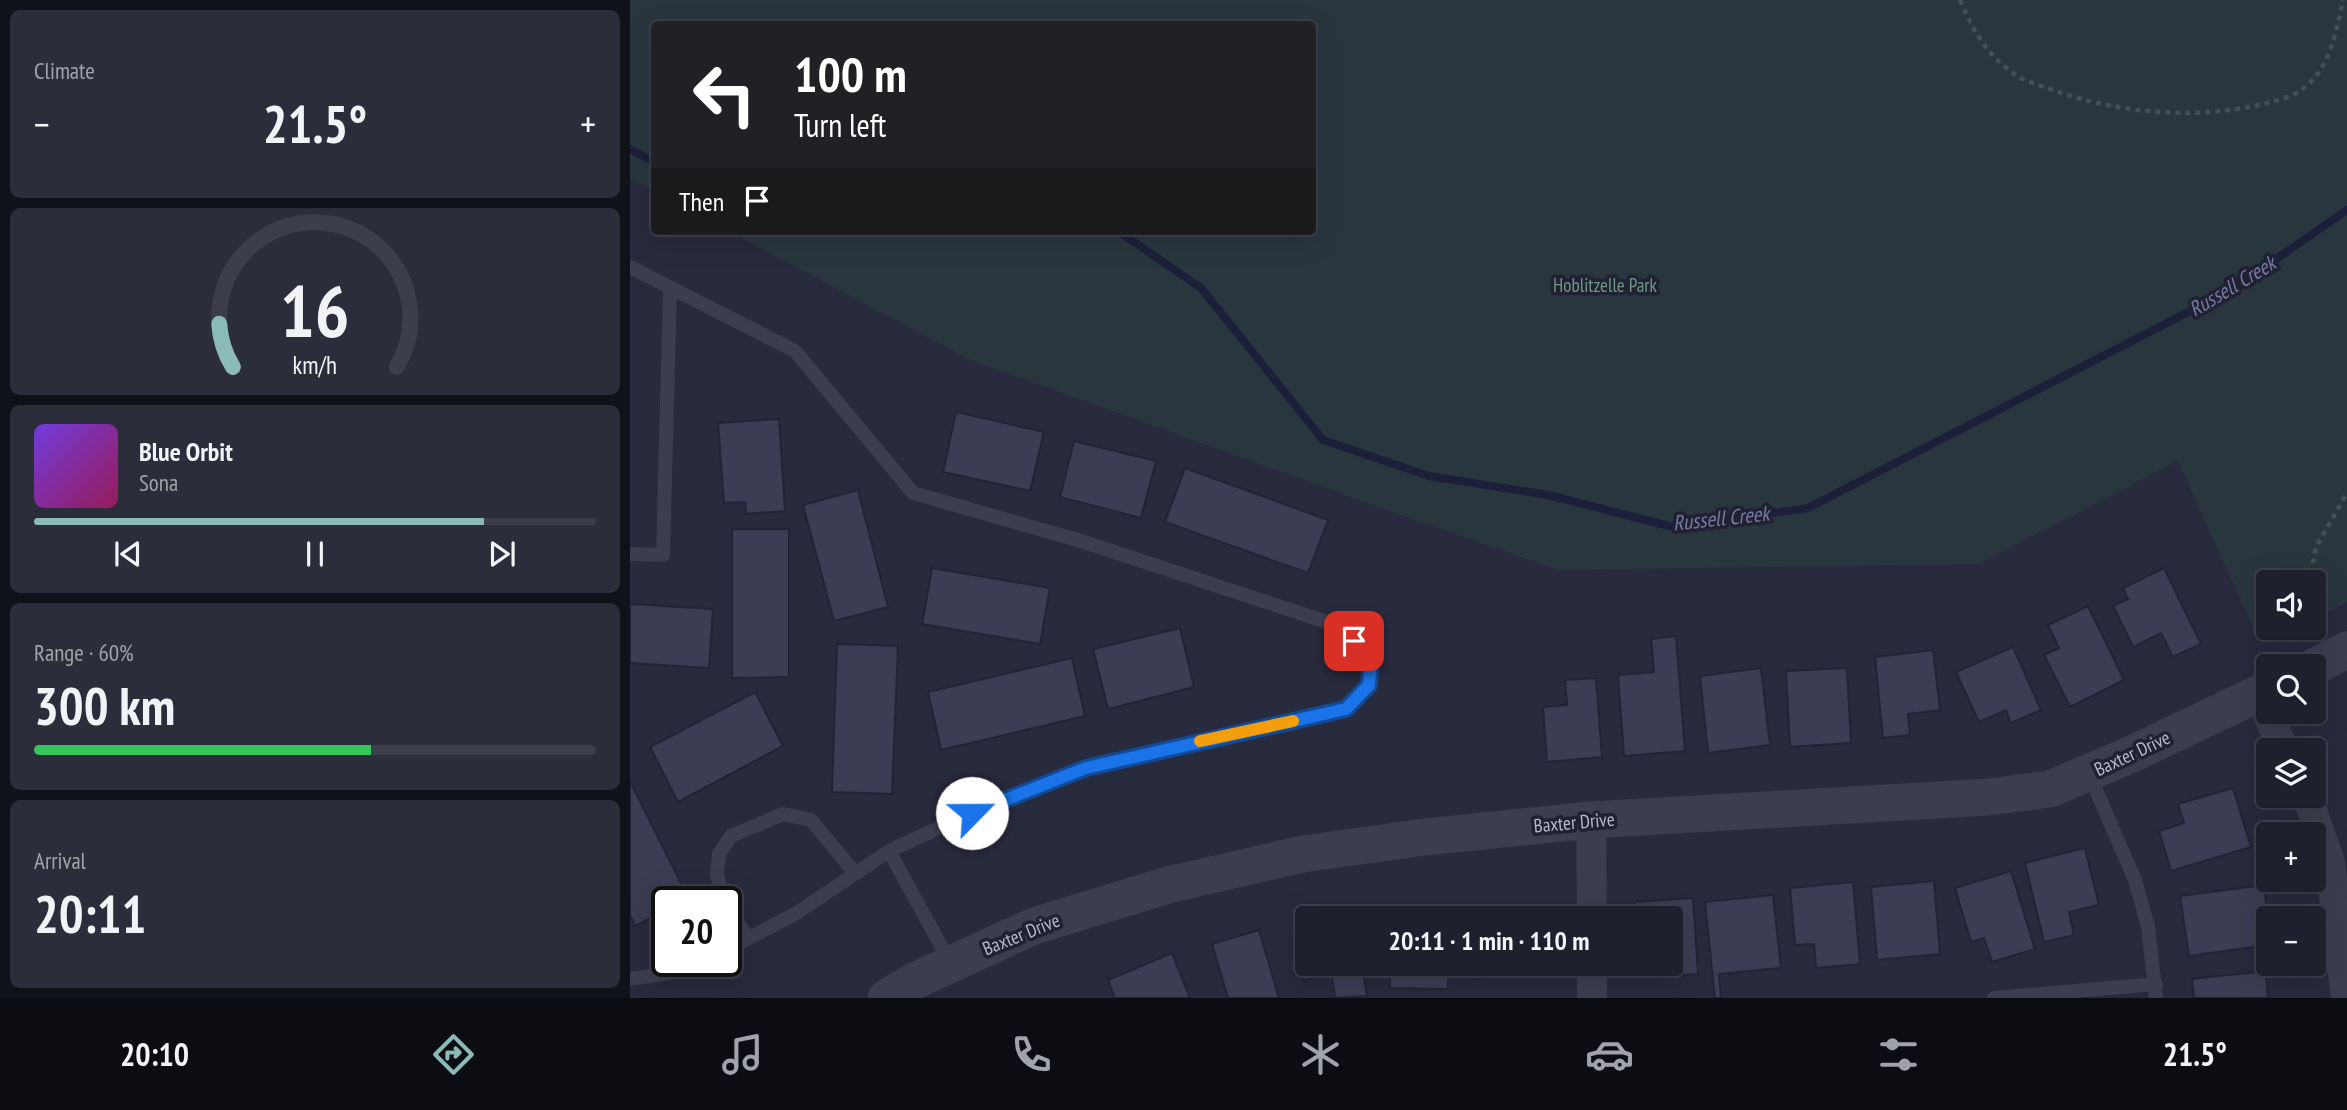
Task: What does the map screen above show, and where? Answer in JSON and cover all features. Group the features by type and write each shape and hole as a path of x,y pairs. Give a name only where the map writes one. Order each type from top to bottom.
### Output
{"street":[{"name":"Baxter Drive","path":"886,998 912,982 1047,922 1168,885 1303,853 1591,820 1989,797 2050,789 2256,695"},
{"path":"2311,808 2330,862 2345,979"},
{"path":"1591,820 1591,906"},
{"path":"1592,976 1592,998"}],"lane":[{"path":"630,267 795,351 913,493 1081,541 1336,625 1371,658 1369,685 1346,709 1086,768 992,803 889,851 795,914 742,941"},
{"path":"630,554 663,555 670,289"},
{"path":"1994,998 2156,991 2148,927 2135,880 2088,773"},
{"path":"721,886 717,875 719,854 731,836 783,814 811,820 855,873"},
{"path":"889,851 951,964"},
{"path":"742,928 748,938"},
{"path":"630,979 651,976"}],"path":[{"path":"1959,0 1981,44 1998,61 2022,78 2085,101 2161,113 2216,111 2254,106 2301,91 2318,74 2330,51 2343,0"},
{"path":"2312,570 2316,547 2347,493"}],"green space":[{"name":"Hoblitzelle Park","path":"630,0 2347,0 2347,603 2326,613 2326,570 2256,570 2256,634 2178,461 1979,564 1558,570 968,359 736,235 1316,235 1316,21 651,21 651,189 630,178"}],"building":[{"path":"956,412 1044,432 1030,491 943,472"},
{"path":"779,419 785,511 746,514 745,502 724,503 718,423"},
{"path":"1074,441 1156,461 1141,518 1060,497"},
{"path":"1185,468 1328,520 1308,573 1165,522"},
{"path":"858,490 888,607 834,621 803,505"},
{"path":"732,529 789,529 789,677 732,678"},
{"path":"932,568 1050,588 1040,644 922,624"},
{"path":"2164,568 2201,644 2173,657 2161,633 2133,647 2113,606 2128,599 2123,588"},
{"path":"630,604 713,609 709,668 630,663"},
{"path":"2088,606 2124,680 2070,707 2044,655 2059,648 2048,625"},
{"path":"1180,628 1194,687 1108,709 1093,649"},
{"path":"1676,636 1685,751 1624,756 1618,675 1654,672 1651,639"},
{"path":"837,644 898,646 892,794 832,792"},
{"path":"2013,647 2041,710 2011,723 2006,710 1979,722 1956,672"},
{"path":"1933,650 1940,710 1908,714 1910,735 1883,738 1875,657"},
{"path":"1072,658 1085,716 941,750 928,692"},
{"path":"1761,668 1770,745 1708,753 1700,676"},
{"path":"1847,668 1851,743 1790,747 1786,671"},
{"path":"1596,678 1602,757 1547,762 1543,707 1567,705 1565,680"},
{"path":"755,692 783,746 678,802 650,747"},
{"path":"630,781 682,886 651,886 651,918 635,926 630,915"},
{"path":"2233,788 2251,847 2171,871 2159,831 2184,823 2178,804"},
{"path":"2085,848 2099,905 2069,912 2074,935 2044,942 2025,863"},
{"path":"2011,871 2035,949 1992,962 1984,938 1971,942 1955,888"},
{"path":"1934,881 1940,954 1877,960 1871,887"},
{"path":"1853,882 1860,964 1816,968 1814,944 1795,945 1790,888"},
{"path":"2256,886 2256,892 2265,892 2266,906 2256,906 2256,947 2189,956 2180,896"},
{"path":"1773,895 1781,968 1719,974 1721,998 1715,998 1705,902"},
{"path":"1693,898 1698,974 1683,975 1683,906 1635,906 1635,902"},
{"path":"1259,930 1279,998 1228,998 1212,944"},
{"path":"1172,953 1190,998 1115,998 1108,980"},
{"path":"2256,972 2256,976 2266,976 2268,998 2194,998 2192,979"},
{"path":"1302,976 1332,976 1303,980"},
{"path":"1332,976 1364,976 1367,996 1335,998"},
{"path":"1390,976 1448,976 1448,989 1390,988"}],"waterway":[{"name":"Russell Creek","path":"630,149 651,160"},
{"name":"Russell Creek","path":"1124,235 1201,288 1323,440 1429,476 1548,495 1673,527 1808,508 2233,289 2347,210"}],"slow traffic":[{"path":"1200,741 1293,721"}],"route":[{"path":"972,813 1086,768 1346,709 1369,685 1371,658 1354,641"}]}
